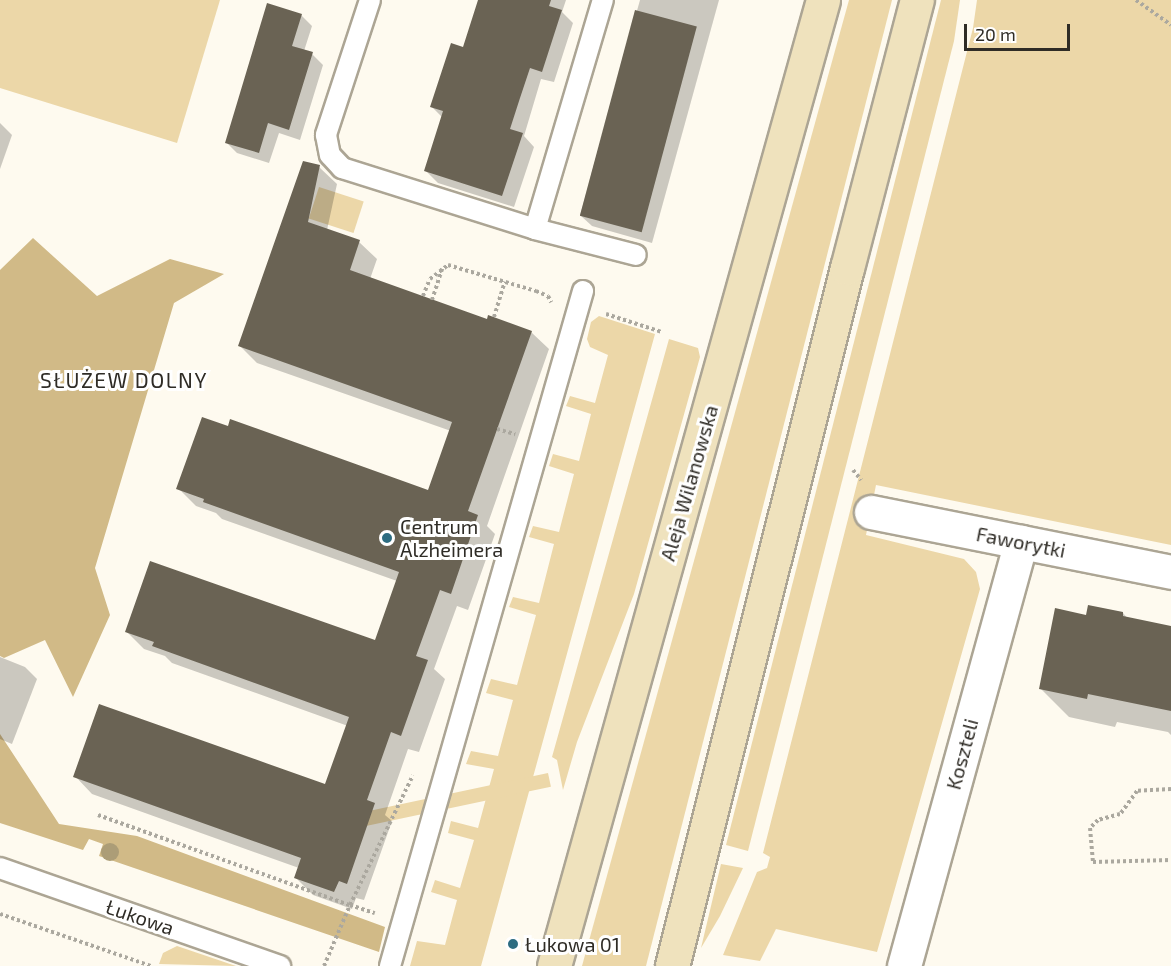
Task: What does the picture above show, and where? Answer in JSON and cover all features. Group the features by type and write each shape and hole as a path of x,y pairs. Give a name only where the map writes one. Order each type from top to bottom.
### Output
{"main road":[{"name":"Aleja Wilanowska","path":"554,966 823,0"},
{"path":"672,966 847,268 917,0"}],"street":[{"name":"Faworytki","path":"871,512 1171,572"},
{"name":"Koszteli","path":"904,966 1021,542"}],"lane":[{"path":"370,0 326,135 330,155 342,168 535,229 636,255"},
{"path":"535,229 603,0"},
{"path":"390,966 583,291"},
{"name":"Łukowa","path":"0,868 280,966"}],"path":[{"path":"1136,0 1171,25"},
{"path":"423,296 430,279 448,265 548,296 554,306"},
{"path":"432,300 442,268"},
{"path":"494,317 505,282"},
{"path":"601,313 662,332"},
{"path":"497,429 521,436"},
{"path":"324,966 350,906 417,767"},
{"path":"1171,789 1137,791 1120,814 1098,820 1090,828 1093,862 1171,860"},
{"path":"98,815 350,906"},
{"path":"0,914 151,966"}],"shaded area":[{"path":"0,0 220,0 177,143 0,88"},
{"path":"849,0 892,0 646,966 582,966"},
{"path":"941,0 960,0 954,41 748,851 726,845"},
{"path":"977,0 1171,0 1171,545 876,485 866,535 964,559 976,572 980,589 877,952 776,929 760,961 723,955 757,872 767,868 770,857 763,853 973,28"},
{"path":"319,187 364,202 354,233 309,218"},
{"path":"33,238 97,296 170,259 224,274 174,303 95,568 110,615 73,697 45,640 4,658 0,656 0,270"},
{"path":"599,316 655,334 481,966 410,966 417,941 445,945 457,900 431,892 435,880 460,888 474,840 448,833 451,821 478,828 494,769 466,764 471,751 498,756 513,700 486,693 491,679 517,685 536,615 509,607 513,597 539,603 554,544 529,537 533,526 559,532 574,474 549,466 553,454 579,461 591,414 566,406 570,396 595,403 608,355 590,347 587,339 591,322"},
{"path":"669,339 698,348 700,357 634,594 577,742 563,790 557,760 552,757"},
{"path":"0,734 59,824 137,836 385,927 379,952 99,856 103,844 89,839 83,850 0,823"},
{"path":"548,773 551,787 355,828 352,815"},
{"path":"721,864 743,868 720,916 701,948"},
{"path":"177,946 236,966 159,964 163,953"}],"building":[{"path":"478,0 551,0 549,6 562,10 542,72 530,68 510,129 523,133 502,196 424,171 443,111 430,107 451,43 463,47"},
{"path":"267,3 302,14 292,46 313,52 289,130 268,123 259,153 225,143"},
{"path":"635,10 697,27 642,232 580,216"},
{"name":"Centrum Alzheimera","path":"303,161 320,165 308,222 360,240 350,270 487,319 488,315 532,331 468,511 478,515 451,594 440,590 416,656 428,660 401,736 391,732 367,800 375,803 347,884 339,881 334,892 294,878 301,858 73,777 99,704 325,784 349,717 152,646 154,642 125,632 150,561 375,640 399,572 203,502 204,499 176,489 202,417 228,426 230,419 428,490 452,422 238,346"},
{"path":"1088,605 1123,612 1123,616 1171,626 1171,711 1088,694 1087,699 1039,689 1055,608 1086,615"}],"place":[{"name":"Centrum Alzheimera","path":"387,538"},
{"name":"Łukowa 01","path":"513,944"}],"district":[{"name":"SŁUŻEW DOLNY","path":"124,380"}]}
